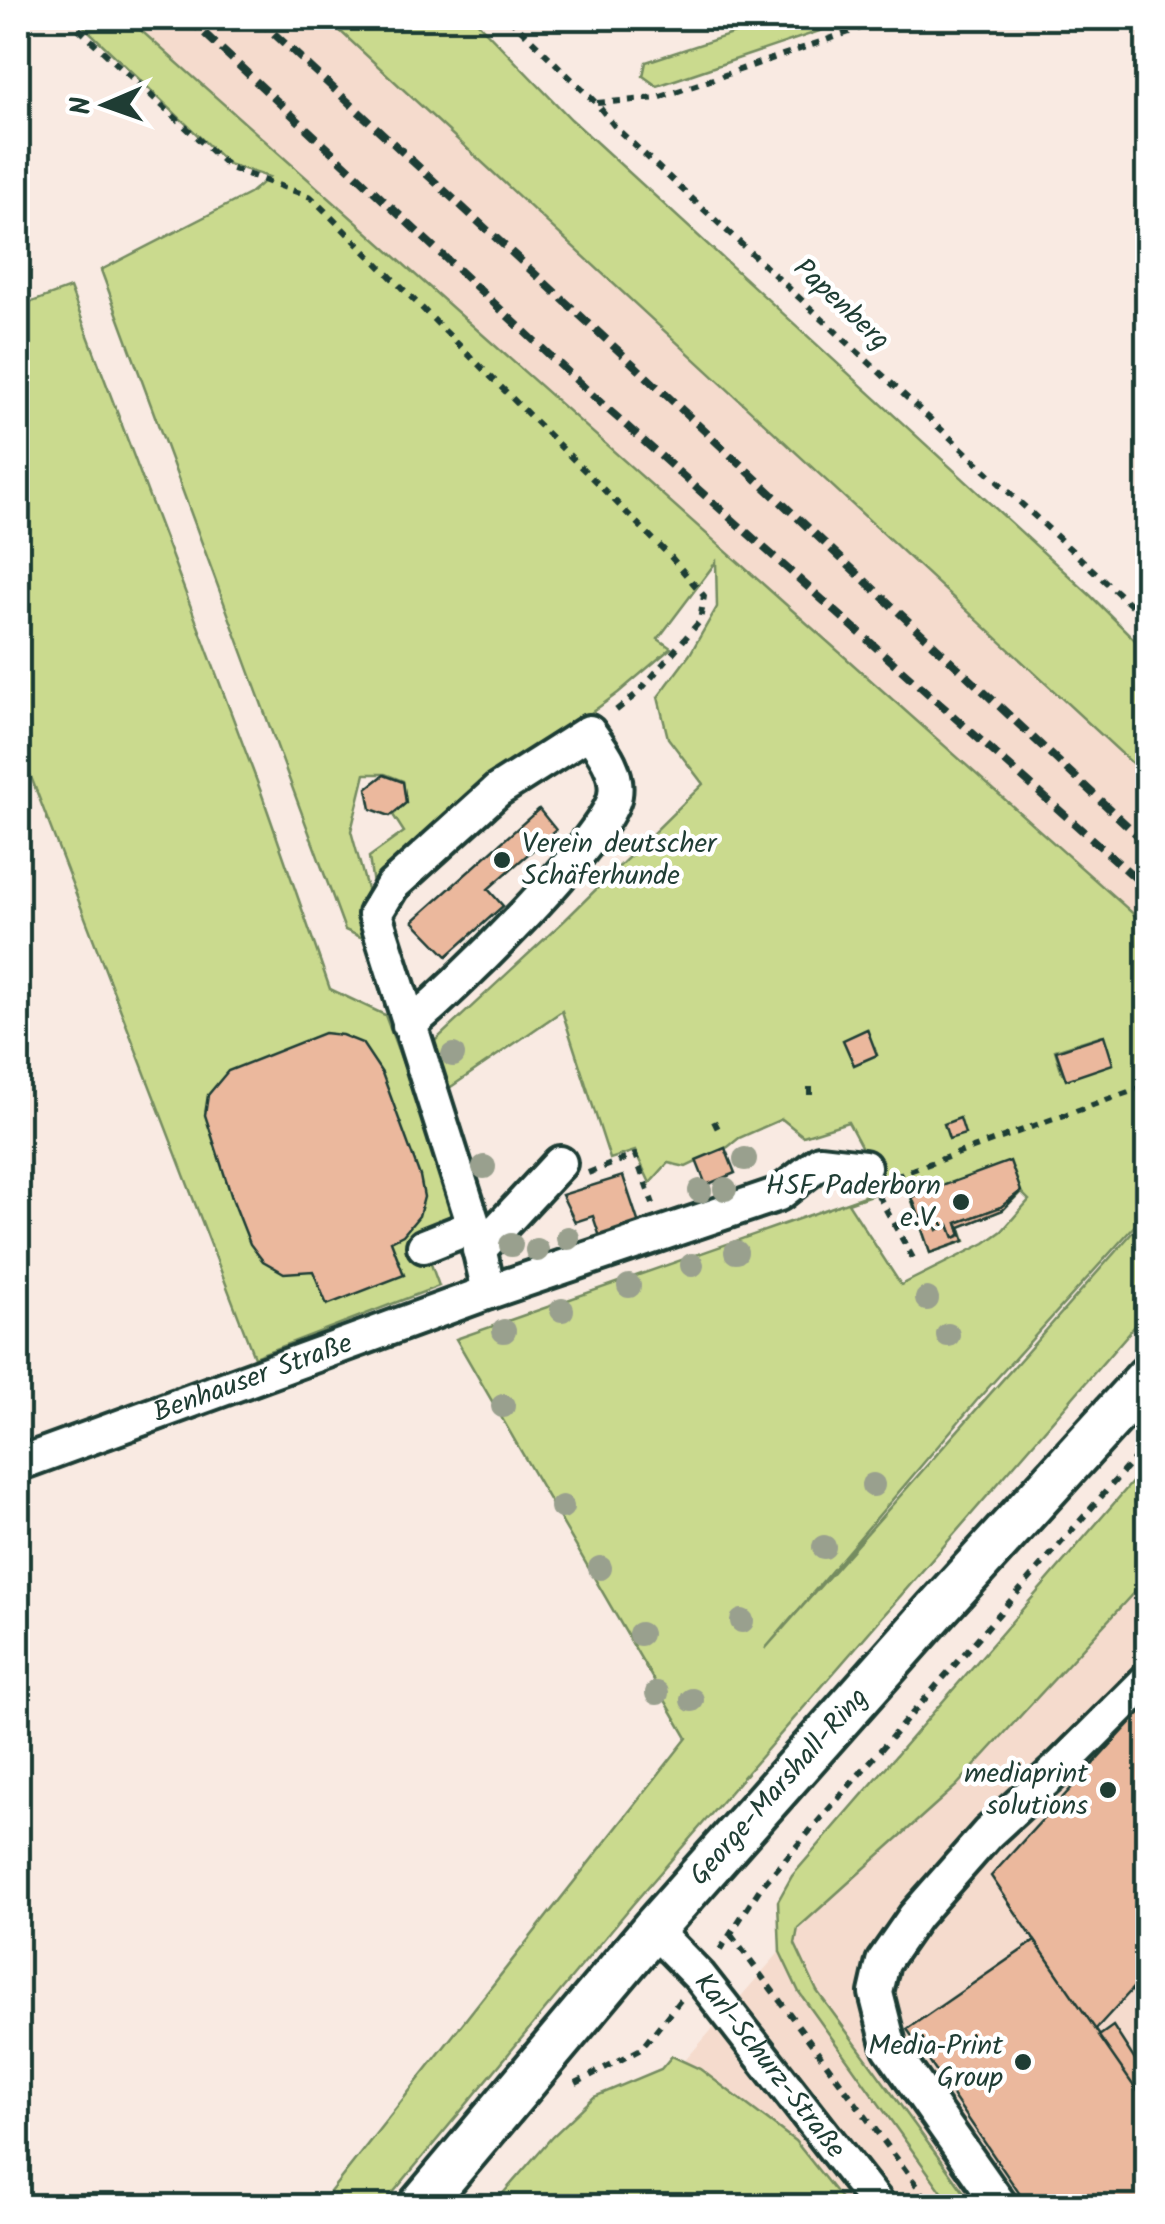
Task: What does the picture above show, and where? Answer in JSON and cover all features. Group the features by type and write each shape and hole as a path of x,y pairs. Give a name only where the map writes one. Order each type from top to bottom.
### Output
{"main road":[{"name":"George-Marshall-Ring","path":"420,2206 653,1929 1148,1377"}],"street":[{"path":"409,1025 432,1007 545,893 595,832 616,798 615,778 608,759 589,732 498,790 392,886 375,914 409,1025 477,1238 488,1292"},
{"name":"Benhauser Straße","path":"18,1464 488,1292 780,1194 817,1148 872,1174"},
{"path":"424,1246 477,1238 560,1163"},
{"path":"1001,2206 890,2048 876,1993 883,1962 915,1916 988,1834 1148,1679"},
{"name":"Karl-Schurz-Straße","path":"653,1929 700,1977 880,2206"}],"path":[{"path":"67,18 230,168 310,198 657,543 704,596 700,621 638,693 589,732"},
{"name":"Papenberg","path":"509,18 596,103 616,128 1148,621"},
{"path":"596,103 658,98 890,18"},
{"path":"915,1262 872,1174 1148,1086"},
{"path":"635,1155 664,1233"},
{"path":"567,2094 579,2080 641,2049 700,1977 762,1887 1148,1444"},
{"path":"731,1935 932,2206"}],"shaded area":[{"path":"127,18 326,18 1147,777 1147,926"},
{"path":"1147,1531 1147,2206 558,2206"}],"green space":[{"path":"75,18 127,18 1147,926 1147,1212 978,1399 765,1649 1147,1216 1147,1312 633,1904 382,2206 319,2206 687,1738 456,1339 884,1189 848,1122 803,1136 782,1119 686,1167 668,1163 650,1183 635,1151 610,1159 562,1011 445,1091 425,1050 703,784 668,738 658,697 690,654 717,607 716,562 658,639 671,648 618,693 511,772 374,892 369,857 404,832 393,815 406,803 403,781 385,774 365,774 351,831 383,947 345,930 101,270 249,194 269,177 228,164","holes":["1103,1035 1063,1073 1062,1073 1055,1050","906,1183 930,1253 965,1241 960,1227 1003,1210 1021,1192 1029,1200 1002,1231 985,1243 901,1285 848,1203"]},
{"path":"326,18 473,18 571,119 1091,596 1147,652 1147,777"},
{"path":"781,18 858,18 657,86 643,76 646,62"},
{"path":"70,288 261,792 330,989 385,1015 460,1217 420,1234 439,1286 254,1357 18,743 18,307"},
{"path":"1147,1465 1147,1578 956,1786 798,1928 795,1944 817,1991 974,2206 952,2206 799,1992 780,1952 778,1901 792,1876"},
{"path":"672,2056 700,2069 795,2141 847,2206 492,2206 552,2137 594,2097 661,2069"}],"building":[{"path":"384,775 403,782 406,803 390,816 371,809 367,788"},
{"name":"Verein deutscher Schäferhunde","path":"539,809 556,830 488,889 503,906 447,956 413,921"},
{"path":"867,1029 877,1055 854,1065 843,1040"},
{"path":"324,1033 362,1043 382,1073 424,1197 419,1216 403,1235 391,1241 404,1275 327,1305 313,1271 284,1273 263,1261 250,1244 205,1115 208,1095 228,1071"},
{"path":"1104,1035 1113,1064 1066,1080 1056,1051"},
{"path":"960,1118 965,1134 949,1139 944,1124"},
{"path":"725,1148 735,1173 706,1185 696,1160"},
{"name":"HSF Paderborn e.V.","path":"1010,1161 1021,1191 1001,1207 957,1223 961,1235 954,1238 949,1225 937,1229 931,1212 919,1216 912,1197"},
{"path":"623,1176 639,1224 600,1237 593,1216 575,1222 562,1195"},
{"path":"1021,1191 1003,1210 960,1227 964,1241 930,1253 911,1197 919,1217 931,1212 937,1230 949,1225 954,1238 961,1235 957,1223 1001,1207"},
{"name":"mediaprint solutions","path":"1148,1704 1148,1972 1095,2030 991,1876"},
{"name":"Media‑Print Group","path":"1035,1941 1148,2106 1148,2206 1028,2206 907,2029"},
{"path":"1148,1972 1148,2003 1146,2005 1131,1990"},
{"path":"1113,2026 1147,2079 1135,2088 1099,2036"}],"railway":[{"path":"188,18 601,403 1148,889"},
{"path":"257,18 1148,845"}],"place":[{"name":"Verein deutscher Schäferhunde","path":"502,860"},
{"name":"HSF Paderborn e.V.","path":"961,1202"},
{"name":"mediaprint solutions","path":"1108,1790"},
{"name":"Media‑Print Group","path":"1023,2062"}]}
